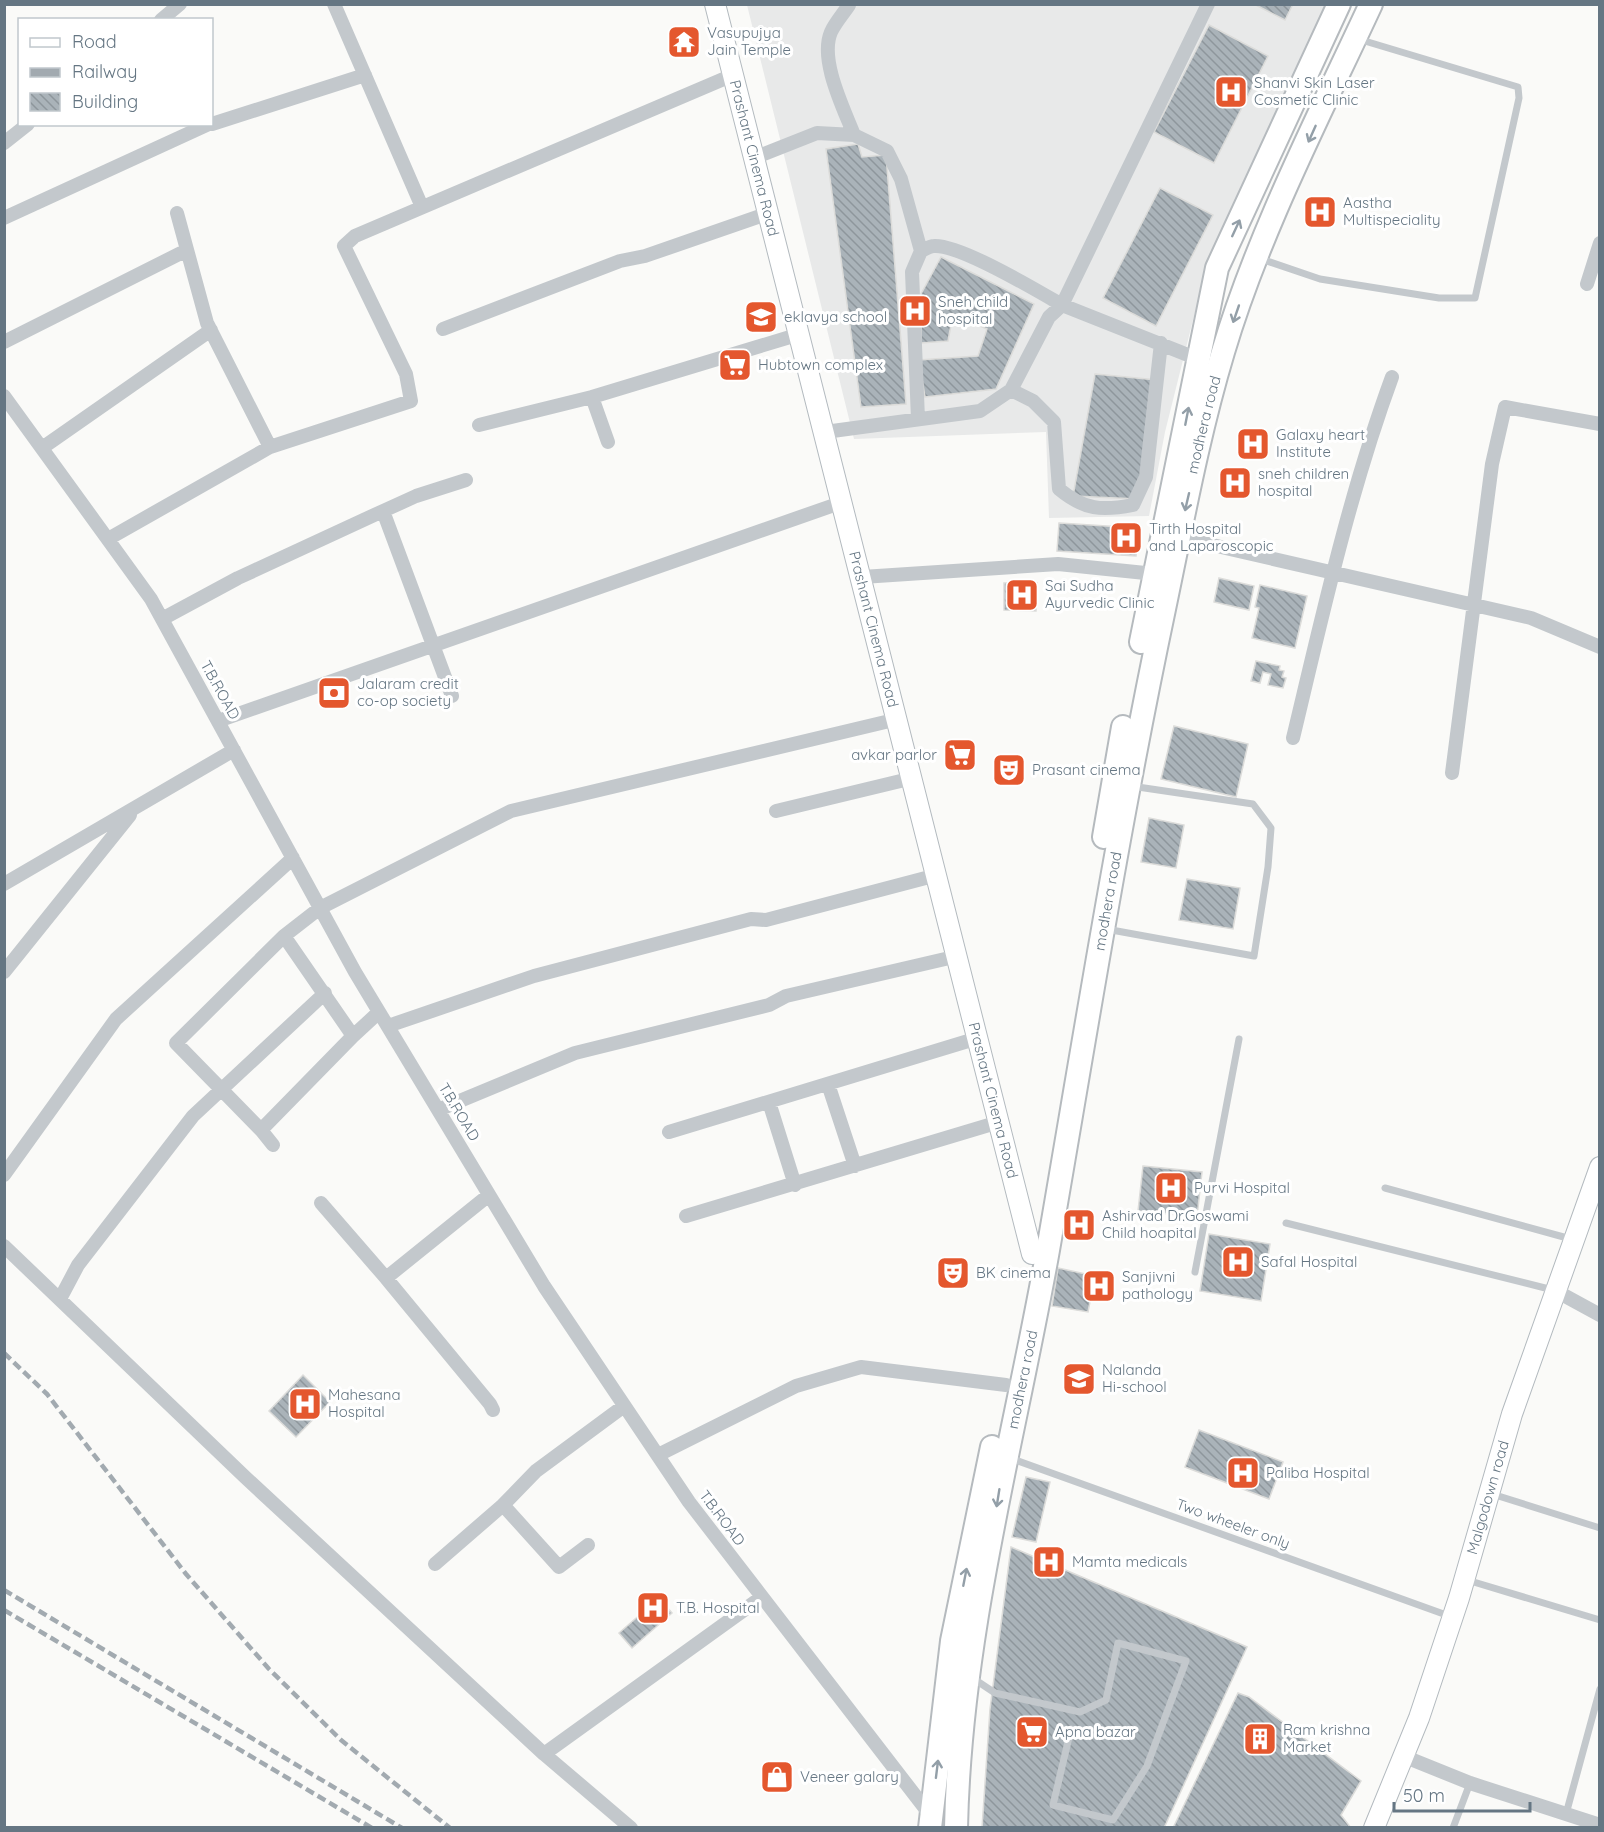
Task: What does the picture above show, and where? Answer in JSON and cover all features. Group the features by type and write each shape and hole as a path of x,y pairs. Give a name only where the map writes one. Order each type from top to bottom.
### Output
{"main road":[{"path":"930,1822 952,1641 1032,1254 1117,760 1155,574 1171,535 1198,359 1217,268 1339,4"},
{"name":"modhera road","path":"956,1827 958,1761 969,1676 1005,1456 1040,1290 1171,535 1223,352 1256,257 1371,4"}],"street":[{"path":"163,18 180,4"},
{"path":"334,4 422,207"},
{"name":"Prashant Cinema Road","path":"715,4 1032,1254"},
{"path":"825,432 980,411 1011,390 1049,316 1062,305 1208,4"},
{"path":"849,5 830,33 829,52 834,85 854,135"},
{"path":"213,123 364,75"},
{"path":"108,539 270,447 411,401 406,374 344,246 356,237 733,75"},
{"path":"4,143 25,126"},
{"path":"4,218 206,126"},
{"path":"754,158 817,133 854,135 887,151 901,179 921,250 912,272 918,419"},
{"path":"177,213 211,330 270,447"},
{"path":"443,329 620,261 645,256 768,213"},
{"path":"1587,284 1599,243"},
{"path":"921,250 935,246 951,249 1001,270 1062,305 1198,359"},
{"path":"4,342 187,250"},
{"path":"42,448 211,330"},
{"path":"479,425 592,397 800,334"},
{"path":"1011,390 1033,402 1054,422 1059,489 1075,503 1107,510 1133,506 1146,477 1161,343"},
{"path":"1293,738 1333,572 1372,431 1392,377"},
{"name":"T.B.ROAD","path":"4,396 108,539 162,619 379,1012 544,1286 689,1502 930,1822"},
{"path":"592,397 608,442"},
{"path":"1452,773 1492,464 1505,407 1599,424"},
{"path":"162,619 238,578 383,511 416,496 466,480"},
{"path":"218,721 843,502"},
{"path":"383,511 452,696"},
{"path":"1171,535 1531,618 1599,647"},
{"path":"862,577 1058,564 1155,574"},
{"path":"273,1145 222,1088 176,1043 284,936 320,908 511,810 898,719"},
{"path":"4,884 234,750"},
{"path":"776,811 913,778"},
{"path":"4,972 135,808"},
{"path":"4,1176 116,1019 293,858"},
{"path":"388,1026 534,976 751,919 766,920 937,875"},
{"path":"284,936 353,1036"},
{"path":"438,1110 575,1053 769,1005 786,996 958,957"},
{"path":"60,1299 78,1265 194,1116 325,993"},
{"path":"261,1130 379,1012"},
{"path":"669,1132 978,1038"},
{"path":"828,1084 855,1166"},
{"path":"769,1102 795,1185"},
{"path":"686,1216 999,1122"},
{"name":"Malgodown road","path":"1374,1827 1403,1756 1452,1617 1512,1414 1599,1167"},
{"path":"386,1278 489,1196"},
{"path":"321,1203 386,1278 493,1410"},
{"path":"4,1246 246,1477 544,1754 631,1827"},
{"path":"1556,1291 1599,1315"},
{"path":"658,1455 796,1386 861,1367 1005,1384"},
{"path":"435,1564 503,1505 536,1471 624,1406"},
{"path":"503,1505 559,1567 588,1545"},
{"path":"544,1754 762,1598"},
{"path":"1403,1756 1470,1783 1599,1825"}],"lane":[{"path":"1256,257 1320,279 1439,298 1474,298 1519,98 1518,87 1355,39"},
{"path":"1103,928 1254,956 1268,867 1271,828 1253,804 1128,785"},
{"path":"1196,1272 1239,1039"},
{"path":"1385,1188 1574,1240"},
{"path":"1286,1223 1556,1291"},
{"name":"Two wheeler only","path":"1005,1456 1452,1617"},
{"path":"1489,1493 1599,1528"},
{"path":"1464,1580 1599,1620"},
{"path":"969,1676 994,1693 1080,1712 1106,1700 1119,1643 1186,1661 1147,1766 1113,1820 1053,1805 1071,1729"},
{"path":"1566,1814 1599,1689"},
{"path":"1453,1827 1470,1783"}],"shaded area":[{"path":"747,5 1326,5 1206,268 1165,432 1149,516 1049,518 1046,432 854,439"}],"building":[{"path":"1254,4 1293,4 1285,20"},
{"path":"1209,25 1268,56 1214,163 1154,132"},
{"path":"858,144 862,157 886,155 906,404 861,407 826,149"},
{"path":"1160,188 1213,215 1156,326 1103,298"},
{"path":"941,257 1034,304 996,389 925,397 919,360 978,356 987,329 953,314 948,341 921,343 921,294"},
{"path":"1095,374 1157,380 1138,499 1073,496"},
{"path":"1059,523 1138,528 1136,556 1057,551"},
{"path":"1219,578 1254,586 1249,610 1214,602"},
{"path":"1004,583 1037,583 1036,611 1004,610"},
{"path":"1260,585 1307,596 1295,648 1252,638 1259,608 1255,607"},
{"path":"1256,661 1280,666 1279,670 1284,671 1282,677 1286,678 1283,688 1268,685 1271,674 1263,672 1260,683 1251,681"},
{"path":"1174,726 1248,744 1236,797 1161,779"},
{"path":"1149,818 1184,825 1176,868 1141,862"},
{"path":"1187,879 1240,888 1233,929 1179,920"},
{"path":"1143,1166 1202,1172 1197,1217 1138,1211"},
{"path":"1209,1234 1270,1244 1261,1301 1200,1291"},
{"path":"1058,1268 1095,1276 1088,1312 1052,1306"},
{"path":"303,1375 330,1402 296,1437 269,1411"},
{"path":"1199,1430 1283,1462 1269,1499 1185,1467"},
{"path":"1026,1477 1050,1482 1036,1542 1012,1537"},
{"path":"1011,1547 1247,1647 1164,1828 982,1828 990,1709"},
{"path":"659,1598 672,1613 632,1648 619,1633"},
{"name":"Ram krishna Market","path":"1238,1693 1249,1697 1361,1781 1341,1815 1351,1828 1173,1828"}],"railway":[{"path":"4,1353 47,1394 186,1574 269,1669 341,1740 450,1828"},
{"path":"4,1590 402,1828"},
{"path":"4,1610 372,1828"}],"place":[{"name":"Vasupujya Jain Temple","path":"684,42"},
{"name":"Shanvi Skin Laser Cosmetic Clinic","path":"1231,92"},
{"name":"Aastha Multispeciality","path":"1320,212"},
{"name":"Sneh child hospital","path":"915,311"},
{"name":"eklavya school","path":"761,317"},
{"name":"Hubtown complex","path":"735,365"},
{"name":"Galaxy heart Institute","path":"1253,444"},
{"name":"sneh children hospital","path":"1235,483"},
{"name":"Tirth Hospital and Laparoscopic","path":"1126,538"},
{"name":"Sai Sudha Ayurvedic Clinic","path":"1022,595"},
{"name":"Jalaram credit co-op society","path":"334,693"},
{"name":"avkar parlor","path":"960,755"},
{"name":"Prasant cinema","path":"1009,770"},
{"name":"Purvi Hospital","path":"1171,1188"},
{"name":"Ashirvad Dr.Goswami Child hoapital","path":"1079,1225"},
{"name":"Safal Hospital","path":"1238,1262"},
{"name":"BK cinema","path":"953,1273"},
{"name":"Sanjivni pathology","path":"1099,1286"},
{"name":"Nalanda Hi-school","path":"1079,1379"},
{"name":"Mahesana Hospital","path":"305,1404"},
{"name":"Paliba Hospital","path":"1243,1473"},
{"name":"Mamta medicals","path":"1049,1562"},
{"name":"T.B. Hospital","path":"653,1608"},
{"name":"Apna bazar","path":"1032,1732"},
{"name":"Ram krishna Market","path":"1260,1739"},
{"name":"Veneer galary","path":"777,1777"}]}
